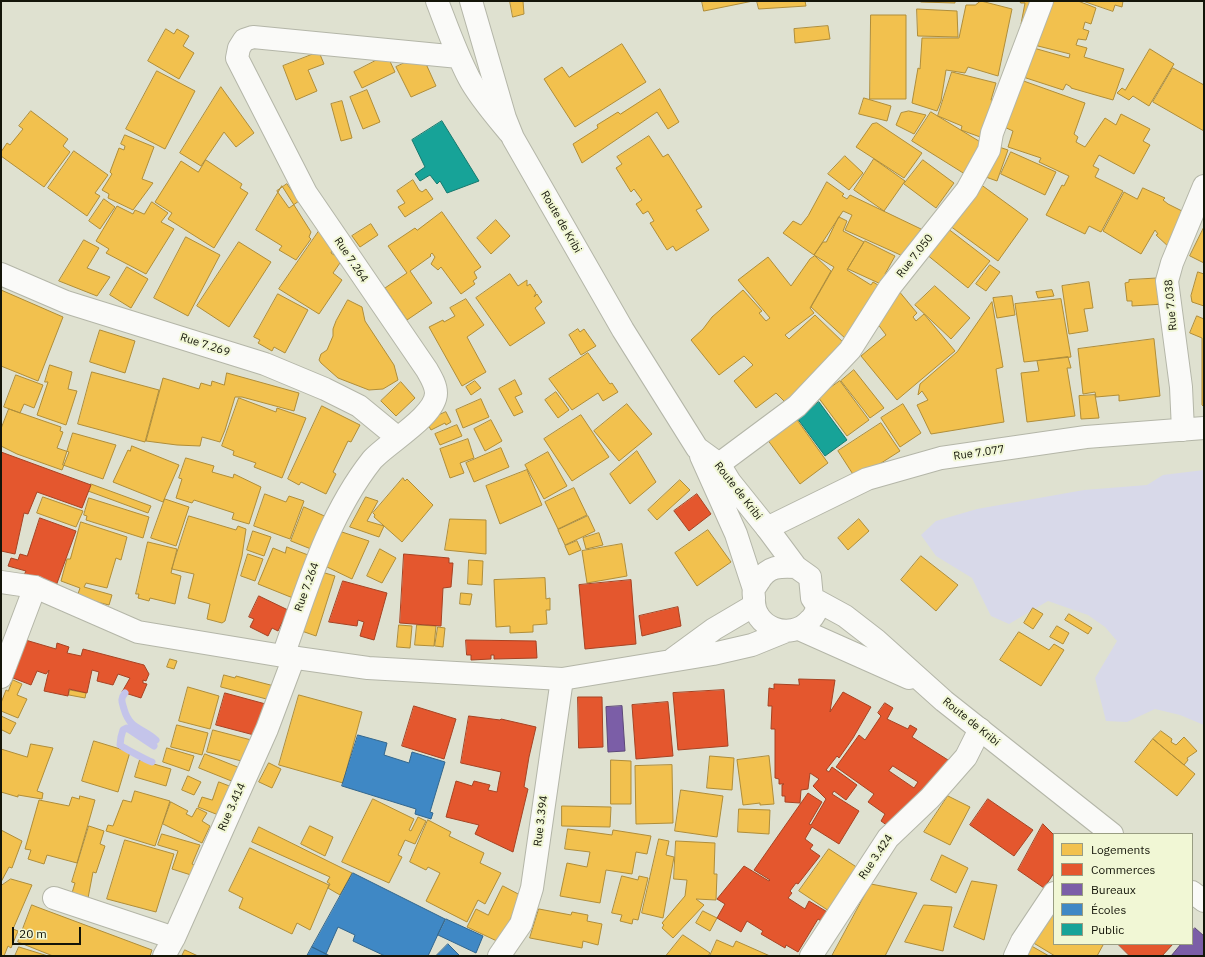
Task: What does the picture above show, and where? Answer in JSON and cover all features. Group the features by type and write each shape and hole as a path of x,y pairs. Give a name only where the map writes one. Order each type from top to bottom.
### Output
{"street":[{"path":"437,1 469,79 513,138"},
{"name":"Route de Kribi","path":"471,1 505,118 513,138 623,330 697,448 719,464 730,482 796,567 810,577 812,598 845,616 876,640 944,701 980,729 1102,831"},
{"name":"Rue 7.050","path":"719,464 797,406 850,350 890,287 967,190 989,150 992,133 1042,1"},
{"name":"Rue 7.264","path":"288,656 321,548 351,490 373,459 428,410 436,394 435,385 427,370 306,193 237,58 239,48 244,40 253,37 459,57"},
{"name":"Rue 7.038","path":"1183,430 1181,387 1167,281 1172,263 1204,186"},
{"name":"Rue 7.269","path":"1,274 66,302 265,364 318,386 359,406 398,438"},
{"name":"Rue 7.077","path":"767,528 868,479 942,458 1086,437 1204,428"},
{"path":"697,448 736,534 759,619 770,628 792,630 906,676 944,701"},
{"path":"670,661 754,598 763,574 779,566 796,567"},
{"path":"1,582 35,587 138,632 368,668 562,679 713,654 752,645 792,630 811,620 818,607 812,598"},
{"path":"1,677 35,587"},
{"name":"Rue 3.414","path":"169,947 267,729 288,656"},
{"name":"Rue 3.394","path":"499,956 521,924 532,888 562,679"},
{"name":"Rue 3.424","path":"811,956 888,838 930,798 966,757 980,729"},
{"path":"1193,893 1204,901"},
{"path":"1015,956 1022,941 1053,894"},
{"path":"54,898 169,947"}],"shaded area":[{"path":"1204,470 1204,725 1180,715 1155,709 1127,722 1106,721 1095,678 1117,641 1105,627 1088,615 1048,601 1009,624 991,616 972,578 936,556 921,535 936,521 977,509 1084,490 1147,485 1163,475"}],"building: Logements":[{"path":"510,1 523,1 524,14 513,17"},
{"path":"702,1 753,1 704,11"},
{"path":"757,1 805,1 806,6 759,9"},
{"path":"955,1 955,3 921,2"},
{"path":"981,1 1012,9 998,76 968,67 965,73 946,70 941,101 937,111 912,103 918,68 920,69 922,38 959,38 966,5 975,5"},
{"path":"1020,1 1038,1 1031,25 1021,24 1025,3 1021,3"},
{"path":"1044,1 1078,1 1096,8 1091,24 1085,22 1083,29 1089,31 1086,40 1078,39 1076,45 1087,48 1084,57 1124,69 1113,100 1071,88 1066,84 1063,90 1020,76 1030,47 1069,58 1070,54 1030,44"},
{"path":"1083,1 1123,1 1122,7 1115,5 1113,11"},
{"path":"917,9 957,11 958,37 918,36"},
{"path":"871,15 906,15 906,99 870,99"},
{"path":"828,26 830,39 795,43 794,29"},
{"path":"166,29 174,34 177,29 189,36 183,46 194,53 179,79 148,61"},
{"path":"622,44 646,82 575,127 544,79 562,67 569,77"},
{"path":"1150,49 1174,64 1149,106 1133,96 1129,100 1117,93 1122,88 1125,90"},
{"path":"319,52 324,64 308,70 317,91 296,100 283,66"},
{"path":"387,55 395,72 362,88 354,72"},
{"path":"422,55 436,86 411,97 396,67"},
{"path":"1173,68 1204,85 1204,131 1153,102"},
{"path":"157,71 195,91 165,149 126,129"},
{"path":"952,72 996,83 991,100 995,101 983,138 961,130 962,126 938,116"},
{"path":"1018,79 1085,103 1074,134 1078,137 1076,142 1085,147 1105,118 1116,125 1121,114 1150,129 1143,141 1150,145 1134,174 1099,155 1093,166 1099,169 1095,177 1123,191 1101,232 1089,226 1085,234 1046,215 1062,185 1064,186 1069,176 1039,162 1041,158 1008,147 1013,131 1002,126"},
{"path":"221,87 254,133 236,147 224,132 201,166 180,153"},
{"path":"660,89 679,122 668,129 657,112 582,163 573,144 598,128 597,125 618,112 620,114"},
{"path":"367,90 380,122 363,129 350,97"},
{"path":"864,98 891,106 887,121 859,114"},
{"path":"342,101 352,138 341,141 331,104"},
{"path":"31,111 68,139 63,146 70,152 44,187 1,156 1,152 7,143 10,145 23,129 19,126"},
{"path":"909,111 926,115 914,134 896,125 901,113"},
{"path":"931,112 987,146 968,176 912,141"},
{"path":"877,123 922,153 904,178 856,147 872,124"},
{"path":"125,135 154,147 142,179 153,183 133,210 108,198 109,194 102,190 112,174 110,172 119,148 124,150 125,146 121,144"},
{"path":"649,136 663,157 668,154 702,207 696,210 709,230 676,251 673,246 667,250 650,223 654,221 648,211 643,214 636,204 642,200 634,189 631,192 616,168 622,164 617,157"},
{"path":"993,145 1008,150 997,181 983,176"},
{"path":"74,151 108,175 95,193 100,196 87,216 48,188"},
{"path":"1011,152 1056,172 1045,195 1001,174"},
{"path":"845,156 863,173 849,190 828,174"},
{"path":"874,159 905,181 884,211 854,190"},
{"path":"206,160 242,184 240,188 248,193 214,248 168,219 172,213 155,202 181,161 198,172"},
{"path":"923,160 954,183 936,208 904,184"},
{"path":"413,180 419,190 422,192 426,189 433,199 405,217 398,207 405,203 397,191"},
{"path":"976,181 1028,219 998,261 946,223"},
{"path":"827,182 844,194 842,196 847,199 850,195 921,229 905,257 845,230 852,215 843,211 814,255 783,233 793,221 801,225 808,216"},
{"path":"287,184 299,201 289,208 277,191"},
{"path":"282,186 311,232 309,237 311,239 296,260 279,250 282,246 256,230"},
{"path":"1143,188 1165,198 1163,200 1168,204 1186,213 1171,249 1156,235 1158,234 1155,230 1141,254 1103,231 1124,192 1137,199"},
{"path":"104,199 115,207 100,229 89,221"},
{"path":"152,202 168,213 161,222 174,229 146,274 106,253 109,249 96,241 117,206 133,214 135,210 144,214"},
{"path":"442,212 481,267 474,272 477,278 473,281 475,284 461,294 441,267 438,270 431,264 435,257 432,253 430,255 431,256 410,271 432,303 407,320 385,288 407,273 388,246 415,228 417,230"},
{"path":"839,217 847,221 843,231 864,242 847,270 871,285 873,282 883,288 846,339 811,307 834,267 814,255 823,242 826,242"},
{"path":"496,220 510,236 491,254 477,238"},
{"path":"371,224 378,235 360,247 352,236"},
{"path":"1204,227 1204,263 1190,256"},
{"path":"947,228 990,261 968,288 926,254"},
{"path":"319,231 333,248 331,253 342,260 333,273 342,280 319,314 279,289"},
{"path":"186,237 220,255 188,316 154,298"},
{"path":"84,240 99,248 87,268 110,277 97,296 59,281"},
{"path":"865,241 895,256 885,274 889,276 883,285 848,269"},
{"path":"239,242 271,262 229,327 197,306"},
{"path":"815,256 831,271 810,308 814,313 785,335 789,339 815,315 846,345 786,403 776,393 756,408 734,381 753,365 744,356 719,375 691,340 703,329 712,317 743,290 762,311 759,313 766,321 770,318 738,280 768,257 791,286 810,259"},
{"path":"990,265 1000,272 986,291 976,284"},
{"path":"127,267 148,279 131,308 110,295"},
{"path":"1198,272 1204,274 1204,306 1192,302 1191,296"},
{"path":"510,274 518,286 527,280 527,286 530,284 536,293 534,297 537,294 542,302 535,308 545,323 510,346 476,298"},
{"path":"1164,278 1164,304 1132,306 1132,301 1127,301 1125,283 1129,282 1129,280"},
{"path":"1089,282 1093,308 1084,309 1088,331 1069,334 1062,286"},
{"path":"935,286 970,318 951,339 915,305"},
{"path":"1,290 63,317 38,381 1,366"},
{"path":"898,290 917,313 913,317 916,321 924,314 955,351 897,400 861,356 886,335 877,323"},
{"path":"1052,290 1054,296 1038,298 1036,292"},
{"path":"278,294 308,310 285,353 274,347 272,351 258,343 260,340 254,337"},
{"path":"1012,296 1015,315 997,318 993,298"},
{"path":"466,299 484,325 467,337 486,372 462,386 429,327 443,320 444,322 455,316 450,308"},
{"path":"1061,299 1071,357 1024,362 1015,304"},
{"path":"348,300 362,307 365,321 394,365 398,380 383,389 369,390 338,378 319,360 321,354 327,350 333,336 333,329 336,321"},
{"path":"992,302 1003,367 996,369 1004,422 931,434 917,405 928,400 922,391 918,395 920,384 957,352"},
{"path":"1197,316 1204,319 1204,407 1202,405 1202,338 1190,333"},
{"path":"578,329 580,332 584,329 596,346 581,355 569,335"},
{"path":"100,330 135,341 125,373 90,362"},
{"path":"1154,339 1160,396 1119,401 1119,395 1096,397 1095,392 1083,394 1078,349"},
{"path":"588,353 610,384 612,383 618,392 603,401 598,393 572,410 549,379"},
{"path":"1068,357 1071,368 1067,368 1075,416 1027,422 1021,373 1039,371 1037,361"},
{"path":"50,365 72,372 68,389 77,391 66,425 37,415 48,382 45,382"},
{"path":"854,370 884,408 870,418 841,381"},
{"path":"92,372 159,390 145,442 78,424"},
{"path":"227,373 299,393 294,411 242,397 235,397 220,442 202,437 200,446 146,441 163,378 199,389 201,383 211,386 212,381 224,385"},
{"path":"16,375 43,385 34,408 24,404 20,413 4,407"},
{"path":"515,380 522,394 515,397 523,412 514,416 499,389"},
{"path":"475,381 481,388 471,395 466,387"},
{"path":"840,381 869,420 847,436 818,397"},
{"path":"401,382 415,398 396,416 381,401"},
{"path":"556,392 569,410 558,418 545,400"},
{"path":"1095,395 1099,418 1081,419 1079,396"},
{"path":"239,398 276,412 277,408 306,418 282,478 254,467 256,463 233,455 234,451 222,446"},
{"path":"481,399 489,417 463,428 456,410"},
{"path":"627,404 652,434 619,461 594,431"},
{"path":"903,404 921,433 900,447 881,418"},
{"path":"322,406 360,425 351,442 348,441 333,472 336,474 326,494 301,482 299,485 288,479"},
{"path":"9,409 61,427 60,431 63,432 57,448 69,452 62,470 17,454 1,446 1,429"},
{"path":"446,412 451,422 446,425 445,423 431,430 426,421"},
{"path":"581,415 609,457 572,481 544,439"},
{"path":"795,417 828,463 800,484 767,439"},
{"path":"491,420 502,441 485,451 474,429"},
{"path":"881,423 900,451 856,479 838,451"},
{"path":"457,425 462,436 440,445 435,434"},
{"path":"73,433 116,445 103,479 63,465"},
{"path":"468,439 474,458 460,463 464,473 450,478 440,449"},
{"path":"132,446 179,465 163,502 113,482 128,450 130,451"},
{"path":"501,448 509,467 474,482 466,463"},
{"path":"637,451 656,482 630,504 610,474"},
{"path":"548,452 567,486 544,499 525,465"},
{"path":"186,458 214,466 212,472 233,478 234,474 261,487 249,524 232,519 234,513 194,500 192,503 176,498 182,479 179,478"},
{"path":"527,470 542,505 500,524 486,486"},
{"path":"403,478 405,481 407,479 433,505 402,542 374,517 375,515 373,513"},
{"path":"680,480 690,490 657,520 648,510"},
{"path":"91,484 151,506 148,513 88,491"},
{"path":"574,488 587,515 558,529 545,502"},
{"path":"265,494 286,502 289,496 304,501 290,539 254,526"},
{"path":"43,497 83,511 76,527 37,513"},
{"path":"366,497 378,501 367,521 384,526 379,537 350,527"},
{"path":"89,498 149,517 143,538 86,520 87,516 84,515"},
{"path":"165,499 189,507 176,546 151,538"},
{"path":"304,507 329,518 316,551 291,541"},
{"path":"189,516 236,530 238,526 246,529 242,556 225,621 222,623 207,619 210,604 188,598 194,574 172,569"},
{"path":"588,516 595,531 565,545 558,530"},
{"path":"450,519 486,520 486,554 445,550"},
{"path":"859,519 869,531 848,550 838,538"},
{"path":"81,522 127,537 121,560 116,558 107,588 86,583 84,587 112,595 109,605 77,597 80,588 61,581 67,559 70,559"},
{"path":"708,530 731,562 697,586 675,553"},
{"path":"253,531 271,537 264,556 247,550"},
{"path":"342,532 369,541 352,579 325,566"},
{"path":"599,533 603,545 586,549 583,538"},
{"path":"577,541 581,550 569,555 565,546"},
{"path":"148,542 177,549 171,573 181,576 175,604 150,598 149,601 138,598 139,594 136,594"},
{"path":"622,544 627,576 587,583 582,551"},
{"path":"287,547 316,558 298,600 258,584 273,548 285,553"},
{"path":"380,549 396,558 382,583 367,576"},
{"path":"248,554 263,559 255,581 241,576"},
{"path":"921,556 958,585 936,611 901,580"},
{"path":"469,560 483,561 482,585 468,584"},
{"path":"315,570 335,576 316,636 296,629"},
{"path":"545,578 546,599 550,598 550,610 546,610 547,624 533,625 533,632 510,633 510,626 496,627 494,580"},
{"path":"461,593 472,594 470,605 460,604"},
{"path":"1033,608 1043,614 1033,629 1024,623"},
{"path":"1069,614 1092,628 1088,634 1065,620"},
{"path":"399,625 412,626 410,648 397,647"},
{"path":"417,625 436,626 434,646 415,645"},
{"path":"1057,626 1069,633 1063,644 1050,637"},
{"path":"438,627 445,628 443,647 435,646"},
{"path":"1019,632 1049,650 1054,644 1064,650 1041,686 1000,660"},
{"path":"170,659 177,661 174,669 167,667"},
{"path":"224,675 235,678 236,676 278,687 274,701 221,687"},
{"path":"13,680 22,684 17,695 27,699 18,718 1,711 1,703 6,690 8,691"},
{"path":"188,687 219,696 210,729 179,721"},
{"path":"70,690 86,693 85,698 69,695"},
{"path":"299,695 362,712 343,783 279,765"},
{"path":"1,716 16,723 10,734 2,730 1,732"},
{"path":"177,725 208,733 202,755 171,747"},
{"path":"213,730 255,741 249,763 207,752"},
{"path":"1161,731 1172,739 1171,742 1176,745 1184,737 1197,751 1187,758 1188,760 1184,765 1153,739"},
{"path":"1153,739 1195,774 1177,796 1135,762"},
{"path":"94,741 130,752 118,792 82,781"},
{"path":"31,744 53,748 37,791 43,793 42,799 18,795 18,797 1,792 1,749 27,757"},
{"path":"167,748 194,756 189,771 163,762"},
{"path":"205,754 240,768 234,782 199,768"},
{"path":"710,756 734,758 732,790 707,788"},
{"path":"769,756 774,804 760,805 760,803 743,805 737,760"},
{"path":"140,760 171,769 166,786 135,777"},
{"path":"611,760 631,761 631,804 611,804"},
{"path":"269,763 281,769 272,788 259,782"},
{"path":"672,765 673,823 636,824 635,766"},
{"path":"188,776 201,782 194,795 182,790"},
{"path":"219,782 232,787 221,816 198,807 202,797 212,800"},
{"path":"681,790 723,796 717,837 675,831"},
{"path":"135,791 170,801 155,846 106,831 108,825 113,826 123,800 131,802"},
{"path":"80,796 95,800 77,863 47,855 44,864 28,859 31,850 25,849 39,800 69,806 72,797 79,799"},
{"path":"948,796 970,807 950,845 924,832"},
{"path":"373,799 414,819 409,830 411,831 418,817 426,821 415,844 405,840 398,855 402,857 389,883 342,862"},
{"path":"171,802 188,811 186,814 192,817 197,808 207,813 202,821 210,826 202,843 163,824"},
{"path":"562,806 611,807 610,827 562,826"},
{"path":"739,809 770,810 769,834 738,832"},
{"path":"428,820 451,832 449,836 484,853 480,863 501,873 485,904 478,900 467,922 426,901 440,873 428,867 426,870 410,862"},
{"path":"89,826 104,831 100,844 105,846 96,873 93,872 88,898 72,893 75,883 72,882"},
{"path":"310,826 333,837 325,856 301,844"},
{"path":"259,827 352,873 340,895 328,888 330,884 327,882 330,877 252,842"},
{"path":"568,829 612,835 613,830 651,836 647,854 636,852 632,874 606,870 600,903 560,896 567,863 587,867 590,852 565,849"},
{"path":"1,830 22,841 12,868 9,867 1,882"},
{"path":"162,834 200,845 192,864 195,865 191,875 172,869 178,851 158,845"},
{"path":"659,839 669,841 666,855 674,857 663,918 642,913"},
{"path":"125,840 174,854 156,912 107,899"},
{"path":"676,841 715,843 714,874 717,874 716,900 696,899 704,905 673,938 662,928 664,925 662,923 685,896 687,880 674,879"},
{"path":"250,848 329,885 310,930 297,923 292,934 239,908 243,898 229,891"},
{"path":"829,849 858,868 829,911 799,891"},
{"path":"942,855 968,868 956,893 931,880"},
{"path":"622,876 638,880 639,876 648,878 638,920 633,919 632,924 620,921 622,915 612,913"},
{"path":"11,879 32,885 13,929 18,931 11,948 8,946 4,956 1,956 1,886"},
{"path":"972,881 997,885 984,940 954,927"},
{"path":"871,884 917,893 885,956 832,956"},
{"path":"503,886 522,896 499,942 467,927 476,909 488,915"},
{"path":"32,905 152,950 150,956 53,956 18,942"},
{"path":"924,905 952,907 943,951 905,942"},
{"path":"539,909 571,915 572,912 588,915 587,921 602,924 598,945 583,941 582,948 530,938"},
{"path":"1045,909 1053,914 1053,945 1103,945 1097,956 1055,956 1027,939"},
{"path":"703,911 717,918 710,931 696,923"},
{"path":"683,935 710,953 708,956 666,956"},
{"path":"717,940 733,947 736,941 770,956 710,956"},
{"path":"1028,944 1049,956 1021,956"},
{"path":"19,947 48,956 15,956"},
{"path":"185,950 198,956 182,956"}],"building: Commerces":[{"path":"1,452 91,485 82,508 37,492 28,514 24,513 15,554 1,551"},
{"path":"697,494 711,514 689,531 674,511"},
{"path":"40,518 76,531 56,586 24,575 26,571 8,566 11,558 18,560 20,554 27,556"},
{"path":"404,554 449,558 449,563 453,563 451,587 443,588 441,626 400,623"},
{"path":"631,580 636,644 585,649 579,585"},
{"path":"343,581 387,593 374,640 360,636 364,622 358,620 357,626 329,622"},
{"path":"259,596 288,610 278,631 272,628 268,636 250,627 254,619 249,617"},
{"path":"678,607 681,626 642,636 639,616"},
{"path":"22,639 56,649 57,643 69,647 67,653 81,656 83,649 144,665 149,674 146,681 143,680 143,683 147,684 141,698 122,692 130,678 118,674 113,685 97,681 99,672 92,670 87,693 69,689 68,696 44,691 49,670 46,674 37,671 31,685 13,678 19,660"},
{"path":"466,640 536,641 537,658 494,659 494,655 491,655 491,659 471,660 471,655 467,655"},
{"path":"799,679 835,680 830,712 843,692 871,707 853,738 839,758 837,756 826,770 829,772 832,767 857,785 846,800 834,791 832,794 859,811 839,844 812,827 805,839 813,845 810,849 820,856 798,884 796,883 790,891 792,893 788,898 805,909 809,901 829,913 823,922 818,919 798,952 786,945 785,948 761,934 763,931 747,921 741,932 717,918 725,904 717,899 744,866 769,881 770,880 754,870 808,793 822,802 809,824 811,825 826,799 813,786 819,779 810,773 808,789 801,790 800,803 785,802 785,796 782,796 782,785 784,784 779,784 779,779 775,778 775,729 771,729 772,706 768,706 769,688 774,689 774,684 799,685"},
{"path":"724,690 728,746 678,750 673,693"},
{"path":"225,693 273,706 254,735 216,725"},
{"path":"578,697 602,697 603,747 579,748"},
{"path":"668,702 673,756 636,759 632,705"},
{"path":"885,703 893,708 887,719 908,729 910,725 917,729 912,737 948,760 933,789 888,826 881,821 885,814 868,802 874,794 836,767 859,735 865,740 881,716 878,713","holes":["893,766 918,782 914,788 889,771"]},
{"path":"414,706 456,719 444,759 402,746"},
{"path":"469,716 501,719 536,727 524,787 528,789 513,852 475,834 479,825 446,817 456,781 472,786 474,781 490,785 488,790 497,792 501,772 461,763"},
{"path":"988,799 1033,830 1014,856 970,825"},
{"path":"1043,824 1053,834 1053,874 1044,888 1018,870"},
{"path":"1119,945 1172,945 1162,956 1130,956"}],"building: Bureaux":[{"path":"622,706 625,751 608,752 606,707"},
{"path":"1195,928 1204,936 1204,956 1171,956 1180,945 1193,945 1193,930"}],"building: Écoles":[{"path":"358,735 387,743 384,755 409,763 412,752 445,762 430,812 433,813 431,819 415,814 416,809 342,786"},
{"path":"353,873 445,919 428,956 385,956 353,941 355,935 338,927 326,954 312,947"},
{"path":"446,919 483,936 476,953 438,935"},
{"path":"448,944 460,956 436,956"},
{"path":"312,947 330,956 307,956"}],"building: Public":[{"path":"442,121 479,181 447,193 440,181 437,184 430,175 420,181 415,174 425,167 412,140"},
{"path":"819,402 847,440 825,456 797,418"}],"waterway":[{"path":"125,693 122,697 122,702 130,721 137,728 156,740"},
{"path":"152,762 120,745 123,730 127,728 154,746"}]}
